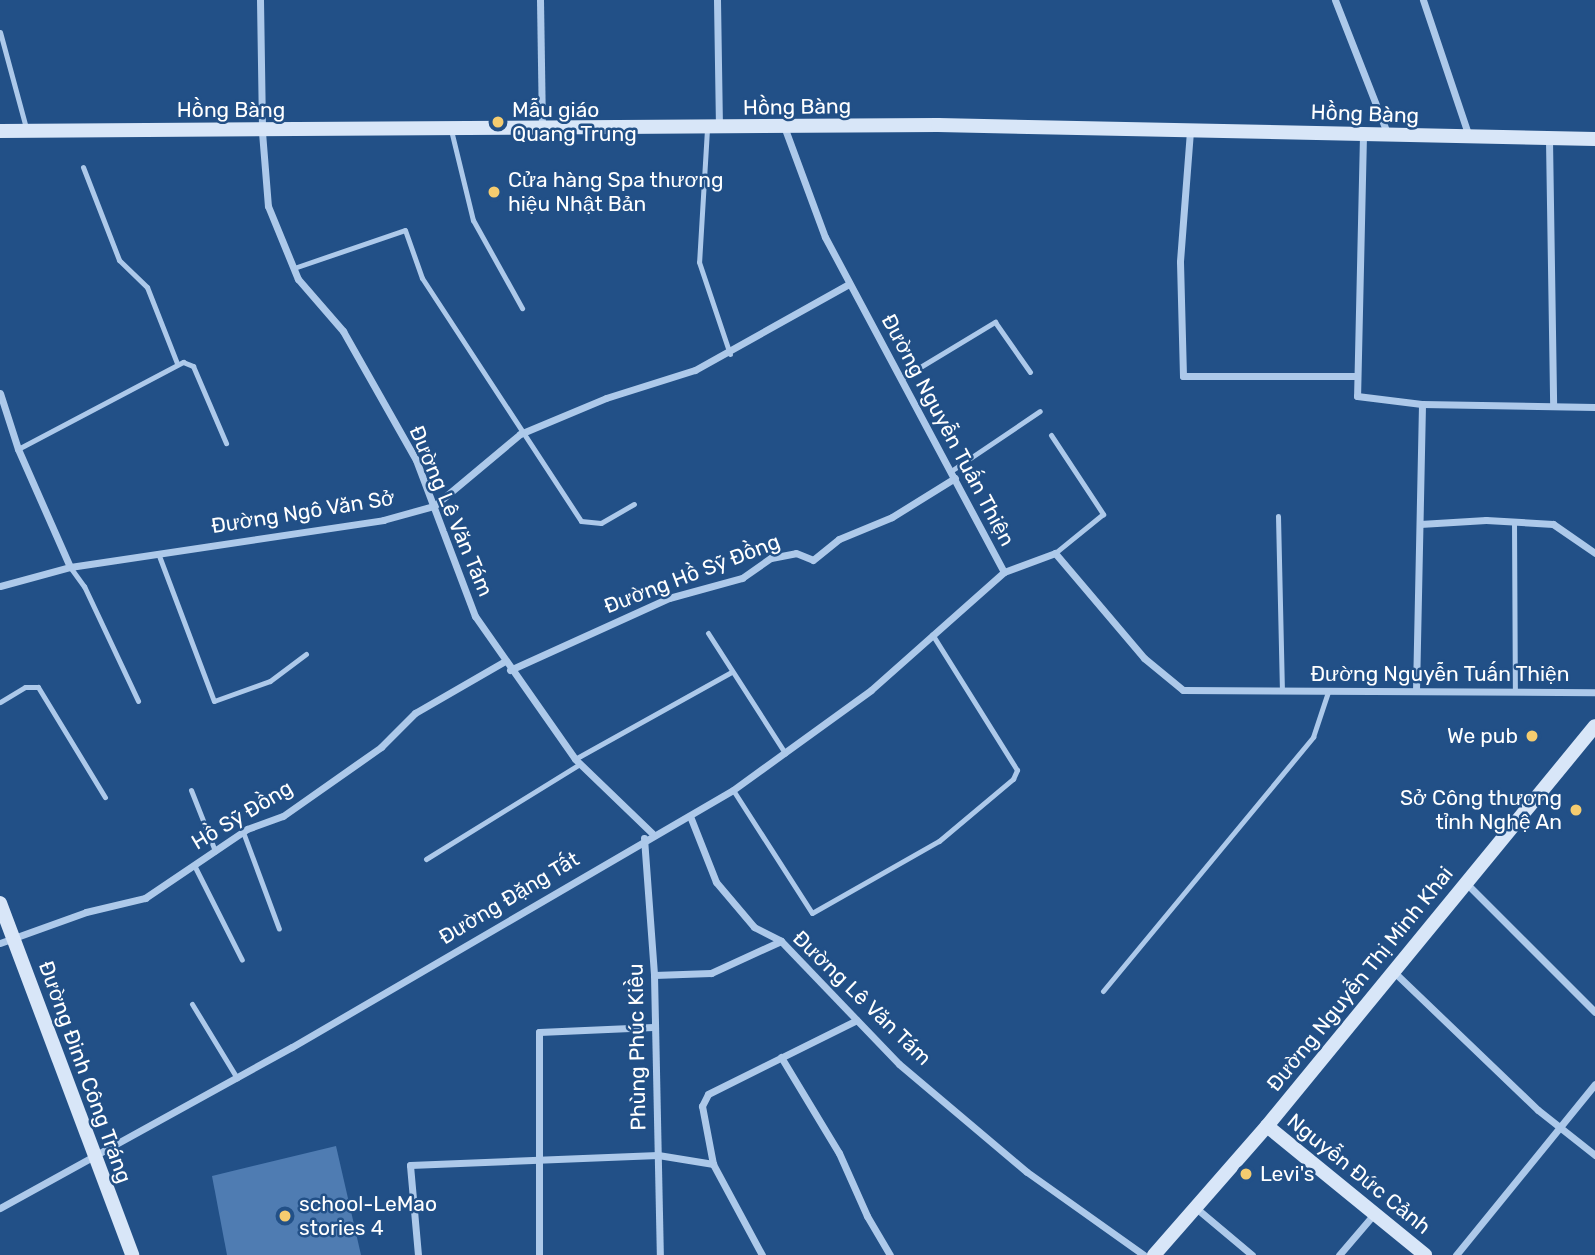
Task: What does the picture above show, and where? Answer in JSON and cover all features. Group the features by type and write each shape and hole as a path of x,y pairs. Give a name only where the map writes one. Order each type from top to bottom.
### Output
{"street":[{"name":"Đường Lê Văn Tám","path":"260,0 262,132 268,206 293,268 355,352 415,460 475,616 510,670 577,762 652,833"},
{"path":"540,0 542,130"},
{"path":"713,129 717,0"},
{"path":"1335,0 1388,135"},
{"path":"1423,0 1469,138"},
{"name":"Hồng Bàng","path":"0,131 785,129 938,125 1595,139"},
{"name":"Đường Nguyễn Tuấn Thiện","path":"785,129 825,237 1004,572 1055,553 1144,658 1183,690 1595,692"},
{"path":"1190,130 1180,262 1183,376 1357,376"},
{"path":"1363,135 1357,396 1422,404 1595,407"},
{"path":"1549,140 1553,405"},
{"name":"Đường Ngô Văn Sở","path":"0,586 70,567 383,520 434,506 520,434 730,354 849,284"},
{"path":"0,393 18,449 70,567"},
{"path":"1416,691 1422,404"},
{"name":"Đường Hồ Sỹ Đồng","path":"510,670 669,598 741,578 771,558 796,553 813,560 839,539 892,517 953,474"},
{"path":"1420,524 1514,521 1553,524 1595,552"},
{"name":"Đường Đặng Tất","path":"0,1208 95,1159 652,833 690,816 733,790 871,690 1004,572"},
{"name":"Hồ Sỹ Đồng","path":"6,939 145,898 243,832 283,816 381,747 415,713 505,661"},
{"name":"Đường Nguyễn Thị Minh Khai","path":"1154,1255 1267,1126 1595,726"},
{"name":"Đường Lê Văn Tám","path":"690,816 716,882 754,927 781,941 899,1064 1027,1172 1144,1255"},
{"name":"Phùng Phúc Kiều","path":"644,838 654,975 653,1027 660,1255"},
{"path":"1466,883 1595,1012"},
{"name":"Đường Đinh Công Tráng","path":"0,903 6,939 132,1255"},
{"path":"654,975 720,971 781,941"},
{"path":"1394,971 1560,1128 1595,1155"},
{"path":"761,1255 713,1164 702,1106 708,1094 857,1020"},
{"path":"539,1255 538,1032 653,1027"},
{"path":"781,1057 839,1153 867,1216 890,1255"},
{"path":"1456,1255 1595,1084"},
{"name":"Nguyễn Đức Cảnh","path":"1267,1126 1425,1255"},
{"path":"418,1255 410,1165 539,1156 657,1154 713,1164"},
{"path":"1195,1208 1252,1255"},
{"path":"1339,1255 1374,1213"}],"lane":[{"path":"0,32 26,131"},
{"path":"713,129 699,262 730,354"},
{"path":"451,130 473,220 522,308"},
{"path":"83,167 119,260 147,287 177,363"},
{"path":"293,268 405,230 422,278 520,434 580,521 601,523 634,504"},
{"path":"902,378 995,322 1030,372"},
{"path":"18,449 177,363 193,366 226,443"},
{"path":"953,474 1040,411"},
{"path":"1051,435 1103,514 1055,553"},
{"path":"1278,516 1282,690"},
{"path":"1514,521 1516,692"},
{"path":"158,552 214,701 270,681 306,654"},
{"path":"70,567 84,586 138,701"},
{"path":"708,633 785,753"},
{"path":"733,790 811,913 939,841 1013,779 1017,770 933,634"},
{"path":"426,859 577,762 731,672"},
{"path":"0,702 25,687 38,687 105,797"},
{"path":"1103,991 1313,737 1328,692"},
{"path":"191,790 215,852"},
{"path":"243,832 279,929"},
{"path":"194,865 242,960"},
{"path":"192,1004 237,1078"}],"building":[{"name":"school-LeMao stories 4","path":"336,1146 361,1255 227,1255 212,1176"}],"place":[{"name":"Mẫu giáo Quang Trung","path":"498,122"},
{"name":"Cửa hàng Spa thương hiệu Nhật Bản","path":"494,192"},
{"name":"We pub","path":"1532,736"},
{"name":"Sở Công thương tỉnh Nghệ An","path":"1576,810"},
{"name":"Levi's","path":"1246,1174"},
{"name":"school-LeMao stories 4","path":"285,1216"}]}
